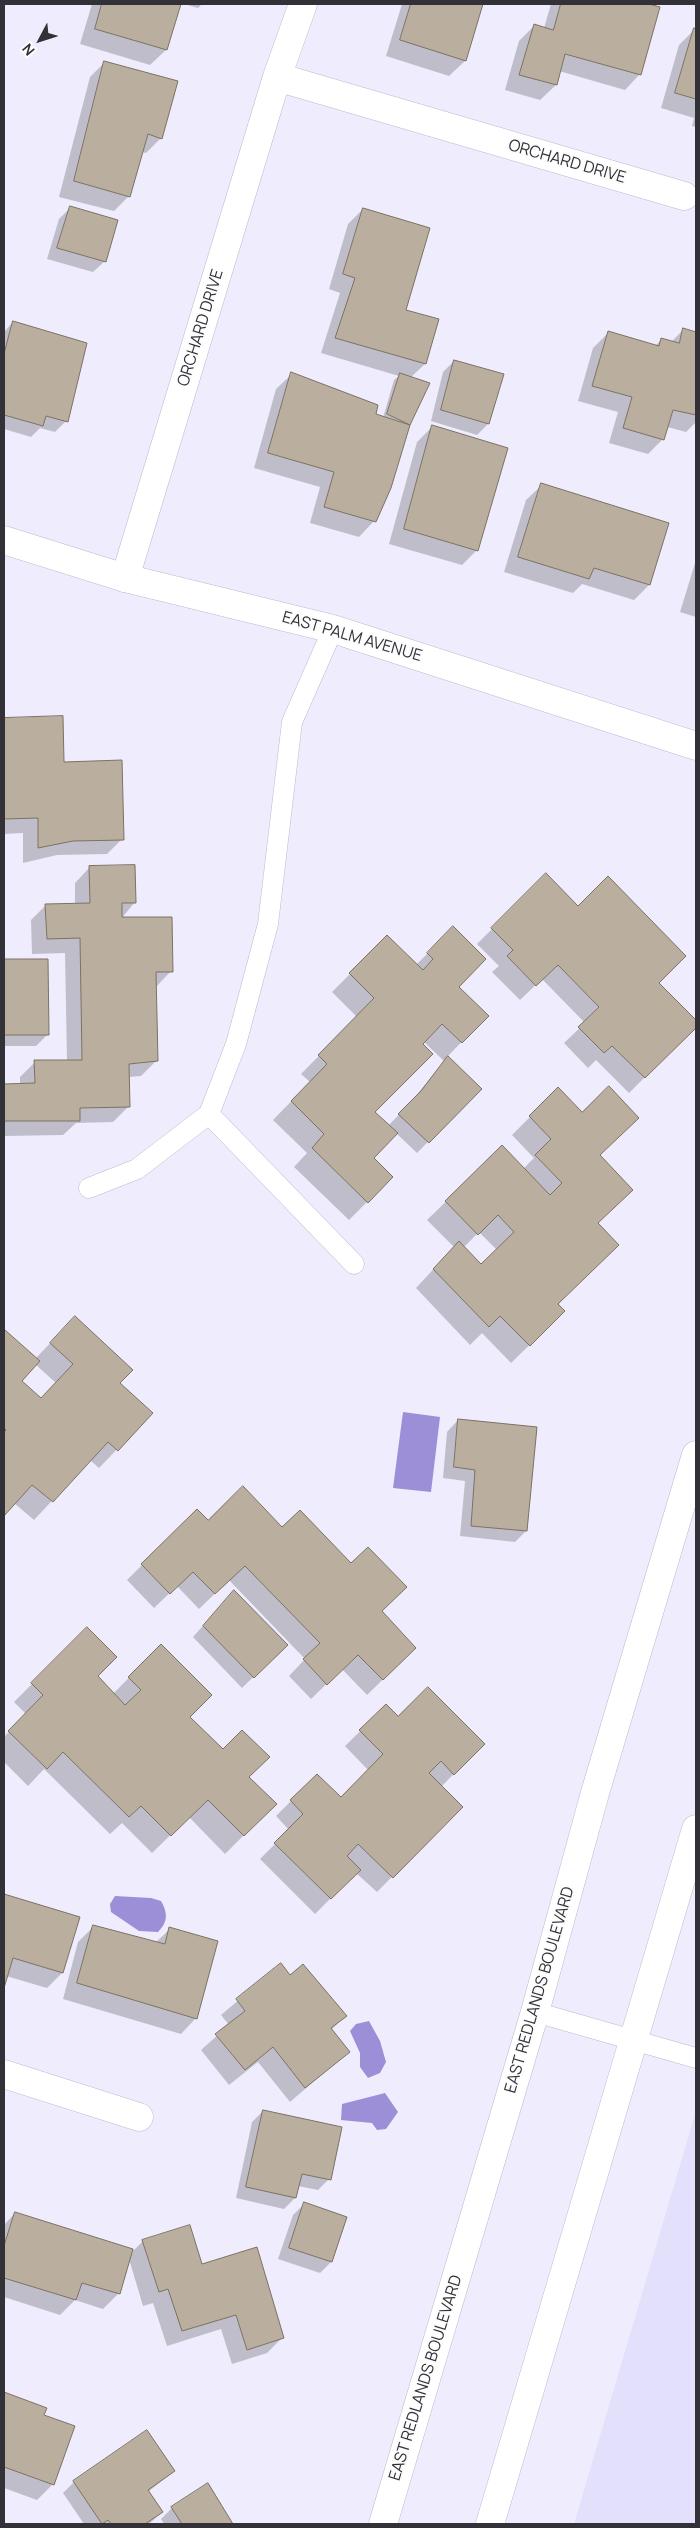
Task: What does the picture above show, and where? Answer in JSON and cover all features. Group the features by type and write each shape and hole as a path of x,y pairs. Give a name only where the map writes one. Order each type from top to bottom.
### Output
{"street":[{"name":"ORCHARD DRIVE","path":"125,578 277,77 303,4"},
{"name":"ORCHARD DRIVE","path":"277,77 684,196"},
{"name":"EAST PALM AVENUE","path":"4,540 125,578 333,628 696,746"},
{"name":"EAST REDLANDS BOULEVARD","path":"383,2524 535,2012 595,1793 696,1455"},
{"path":"490,2524 696,1829"},
{"path":"4,2074 139,2117"}],"lane":[{"path":"88,1188 137,1170 209,1114 236,1044 268,924 292,722 333,628"},
{"path":"209,1114 354,1264"},
{"path":"535,2012 696,2058"}],"shaded area":[{"path":"403,1412 440,1417 431,1492 393,1488"},
{"path":"115,1896 151,1898 161,1901 166,1913 164,1925 158,1932 139,1931 111,1912 110,1904"},
{"path":"369,2021 380,2041 386,2062 380,2073 368,2078 360,2067 360,2053 350,2031 356,2024"},
{"path":"385,2093 398,2112 386,2129 377,2130 372,2123 341,2120 342,2104"},
{"path":"696,2111 696,2524 574,2524"}],"building":[{"path":"102,4 181,4 167,50 95,29"},
{"path":"411,4 483,4 466,61 400,40"},
{"path":"561,4 649,4 660,7 641,75 565,54 557,85 519,75 534,24 553,30"},
{"path":"694,28 696,29 696,99 675,93"},
{"path":"104,61 178,81 162,139 148,134 130,197 74,181"},
{"path":"70,206 118,220 106,262 57,248"},
{"path":"363,208 430,228 406,310 439,319 426,364 335,338 355,278 343,274"},
{"path":"13,321 87,343 68,422 46,416 43,426 4,415 4,354"},
{"path":"683,328 696,332 696,415 673,410 664,440 623,428 632,397 592,386 608,331 659,346 661,338 679,343"},
{"path":"454,360 504,374 489,424 441,410"},
{"path":"291,372 378,405 376,414 410,425 391,488 376,522 324,507 334,472 268,453"},
{"path":"400,373 430,383 410,425 387,414"},
{"path":"432,425 508,448 478,551 404,529"},
{"path":"541,483 669,523 650,585 594,568 589,579 518,557"},
{"path":"63,716 64,762 122,760 124,840 73,841 38,848 38,818 4,819 4,718"},
{"path":"135,865 136,903 122,903 122,917 172,917 173,972 156,972 158,1061 129,1064 130,1107 80,1108 80,1121 4,1121 4,1084 35,1083 34,1060 82,1060 80,938 47,939 45,904 90,903 89,866"},
{"path":"546,873 578,906 608,876 686,956 659,983 696,1020 696,1028 645,1078 612,1046 604,1053 578,1027 599,1007 558,965 536,986 507,956 513,950 491,928"},
{"path":"453,926 486,959 459,987 489,1016 462,1043 442,1024 423,1044 433,1054 375,1112 398,1133 374,1158 393,1177 368,1203 312,1148 324,1134 291,1101 327,1064 318,1055 374,998 349,973 387,935 423,970 433,959 427,953"},
{"path":"4,959 48,959 49,1035 4,1035"},
{"path":"448,1056 482,1089 429,1143 398,1114 421,1091"},
{"path":"609,1086 639,1118 600,1155 633,1190 598,1223 619,1245 558,1304 565,1311 530,1346 500,1316 489,1327 433,1269 459,1241 481,1264 514,1232 498,1215 478,1235 445,1201 502,1145 550,1195 562,1183 535,1155 551,1139 529,1116 558,1087 582,1112"},
{"path":"75,1316 133,1370 120,1383 153,1413 118,1451 108,1442 53,1502 32,1485 4,1516 4,1432 6,1430 4,1428 4,1331 40,1361 22,1381 41,1398 73,1364 50,1343"},
{"path":"458,1419 537,1427 527,1531 471,1526 475,1470 454,1467"},
{"path":"243,1486 282,1527 300,1510 351,1563 368,1547 407,1587 382,1611 416,1648 383,1680 358,1655 327,1685 303,1659 320,1643 245,1566 215,1594 193,1572 170,1594 141,1564 197,1509 208,1520"},
{"path":"234,1590 288,1645 254,1678 203,1626"},
{"path":"87,1627 117,1657 98,1676 125,1705 141,1690 128,1677 161,1644 212,1695 190,1717 223,1749 242,1730 270,1757 249,1777 277,1804 244,1836 208,1800 171,1836 141,1806 129,1817 63,1752 47,1769 8,1731 43,1695 31,1683"},
{"path":"428,1687 485,1744 454,1775 441,1761 429,1773 463,1807 393,1878 358,1844 347,1856 361,1870 331,1899 274,1843 303,1814 290,1800 317,1774 341,1797 383,1754 359,1730 386,1704 398,1716"},
{"path":"4,1894 80,1917 63,1973 13,1958 4,1988"},
{"path":"93,1925 165,1944 169,1927 218,1941 197,2019 77,1983"},
{"path":"281,1963 290,1975 303,1964 347,2016 331,2028 350,2052 305,2088 273,2047 245,2070 215,2034 245,2011 236,1999"},
{"path":"263,2110 342,2127 331,2180 302,2174 296,2198 246,2187"},
{"path":"304,2202 347,2217 332,2262 289,2248"},
{"path":"15,2212 133,2249 120,2294 82,2283 76,2300 4,2278 4,2246"},
{"path":"190,2225 202,2264 257,2247 284,2338 247,2350 236,2315 182,2331 168,2289 159,2292 142,2240"},
{"path":"4,2392 47,2408 44,2415 75,2426 54,2485 4,2467"},
{"path":"147,2430 175,2471 148,2490 163,2512 145,2524 111,2524 108,2520 102,2524 73,2481"},
{"path":"208,2483 233,2524 182,2524 171,2507"}]}
